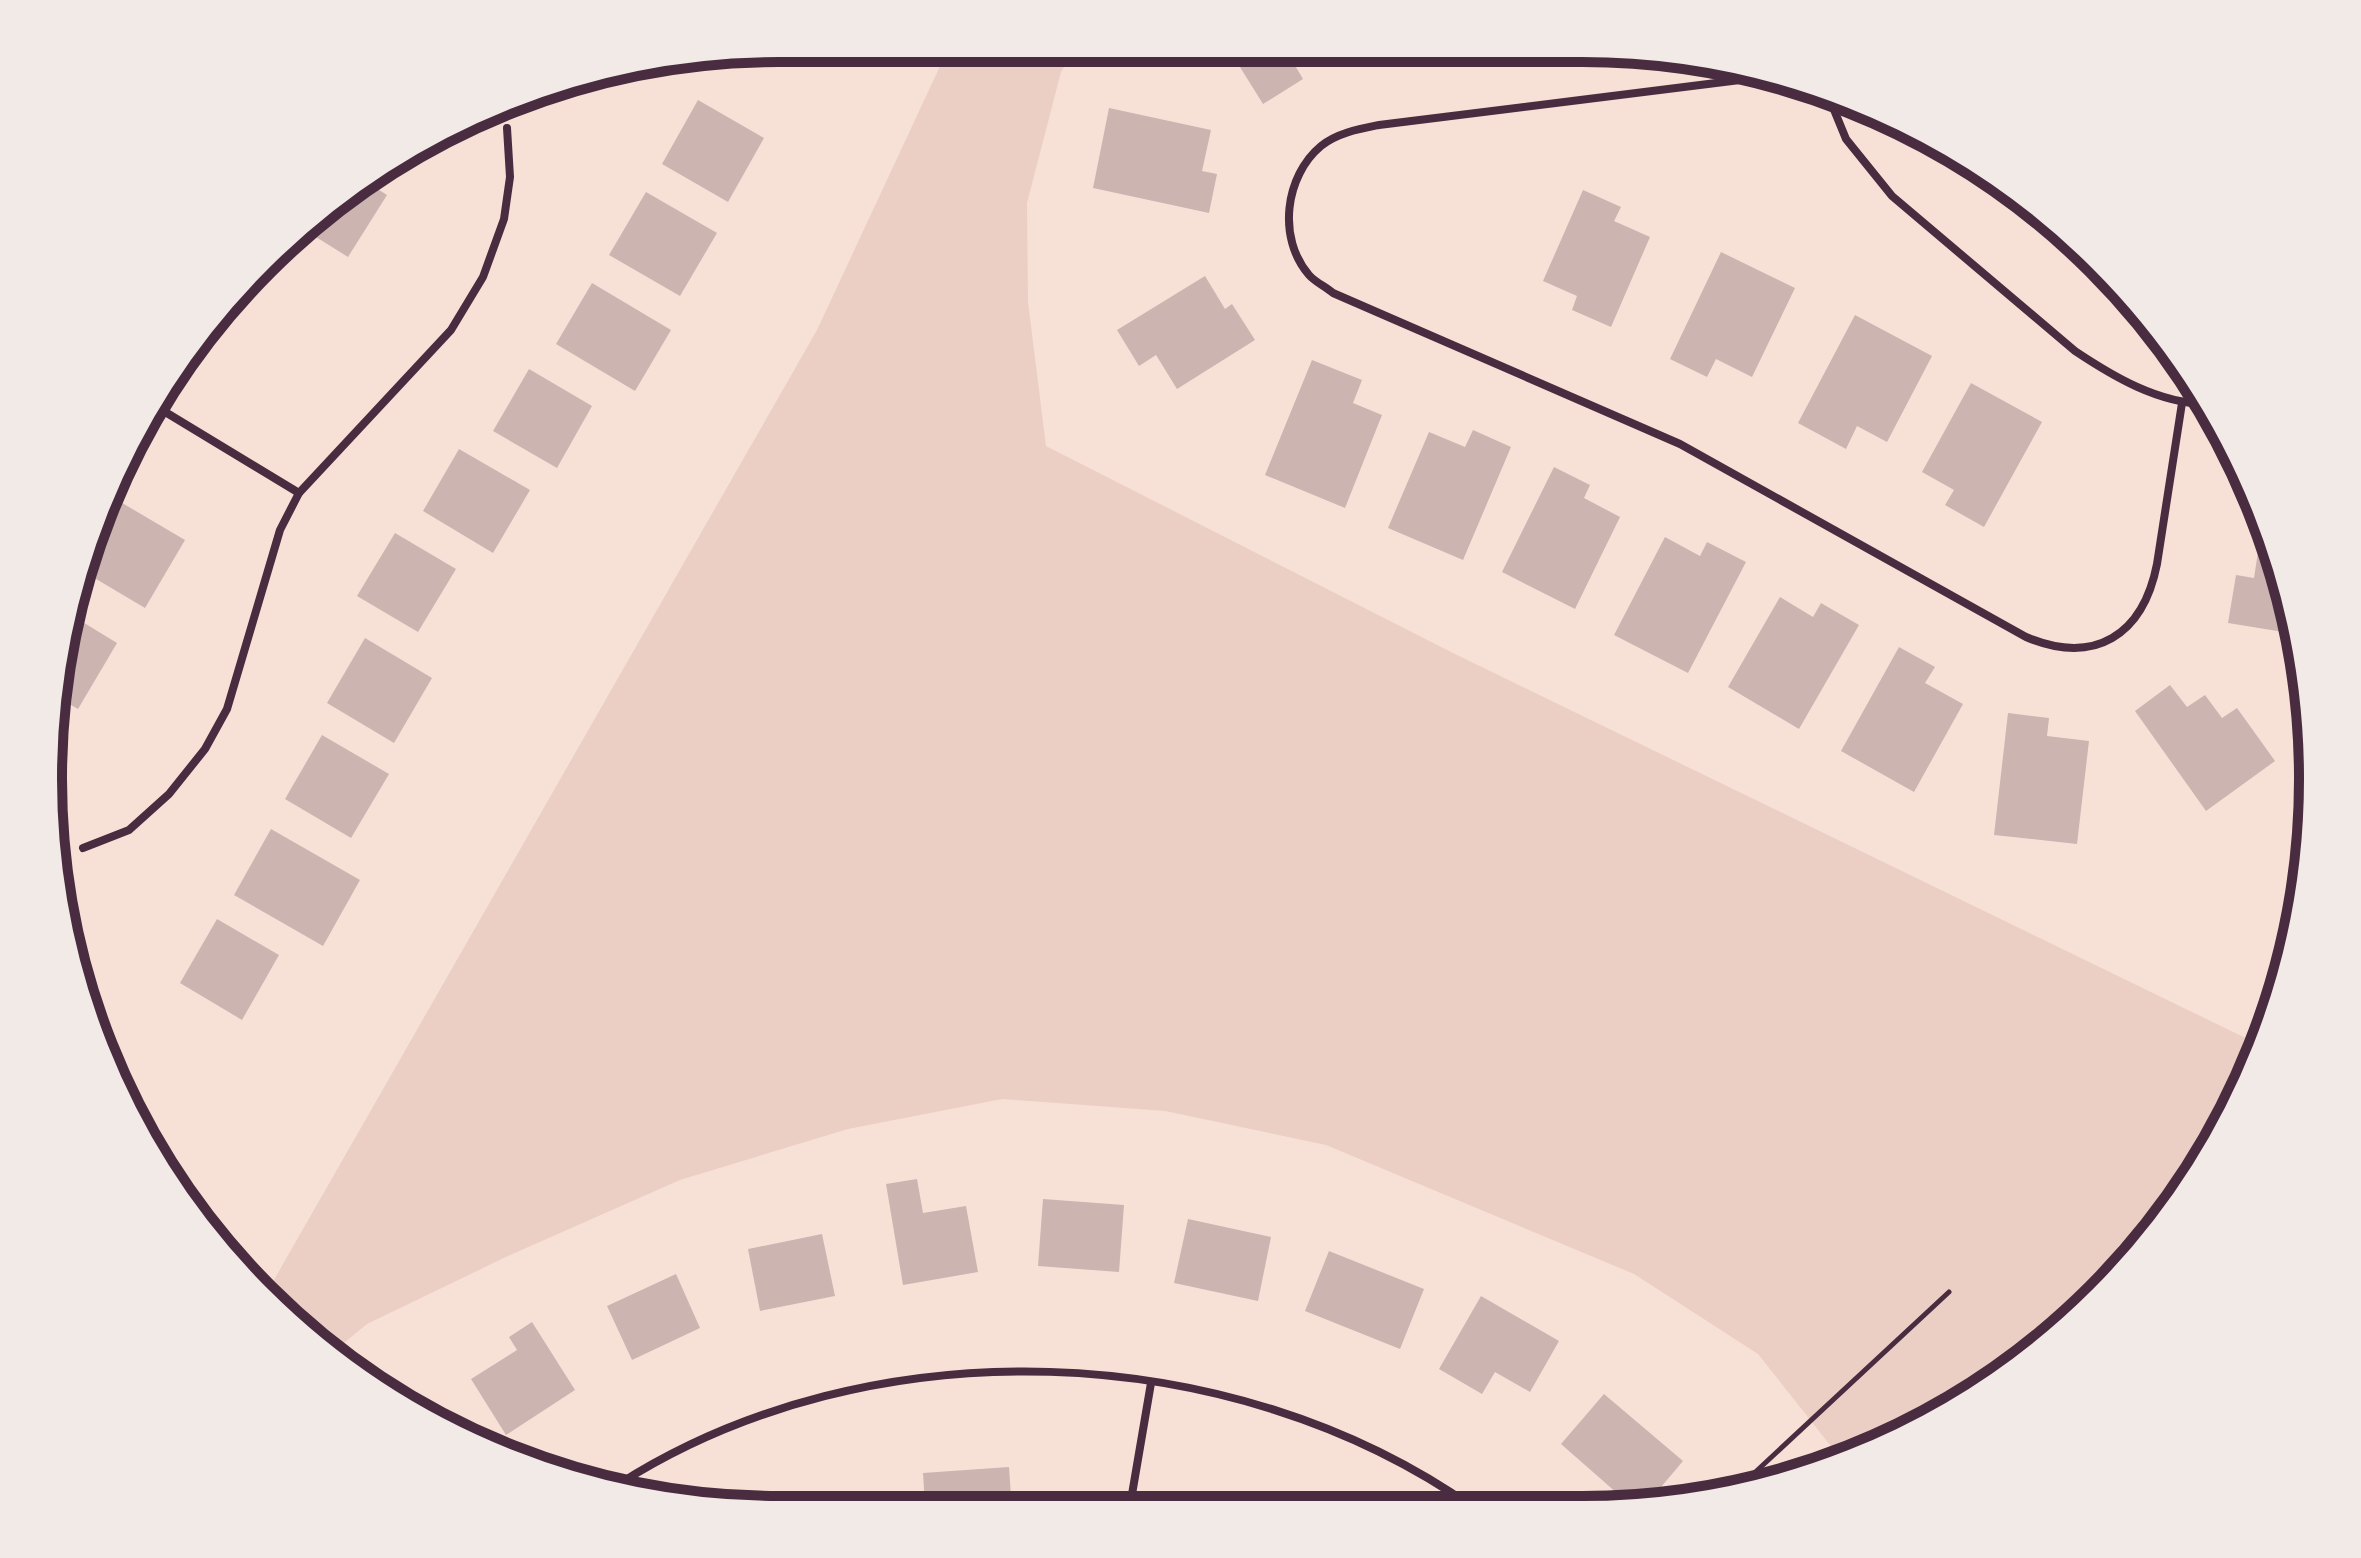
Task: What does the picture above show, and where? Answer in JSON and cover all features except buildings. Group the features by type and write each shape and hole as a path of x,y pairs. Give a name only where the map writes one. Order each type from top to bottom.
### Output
{"street":[{"path":"1740,80 1379,125 1345,133 1322,145 1301,168 1288,220 1294,249 1309,275 1333,293 1680,444 2026,637 2051,648 2094,647 2129,626 2142,610 2152,588 2157,564 2182,403"},
{"path":"1833,108 1846,139 1892,196 2075,351 2108,373 2182,403 2192,403"},
{"path":"83,848 129,830 169,794 205,749 227,709 280,530 299,493 451,330 483,277 504,219 510,177 507,128"},
{"path":"164,411 299,493"},
{"path":"628,1480 728,1429 813,1402 894,1382 999,1370 1043,1370 1151,1383 1271,1407 1331,1430 1442,1485 1457,1496"},
{"path":"1132,1496 1151,1383"}],"path":[{"path":"1752,1476 1949,1292"}],"shaded area":[{"path":"942,62 1067,62 1061,72 1027,203 1028,302 1046,446 1453,653 2249,1040 2203,1138 2151,1215 2121,1252 2055,1318 2018,1348 1940,1400 1899,1422 1834,1450 1758,1354 1634,1274 1326,1145 1165,1111 1002,1099 848,1129 680,1180 508,1256 367,1324 340,1346 271,1285 817,330"}]}
